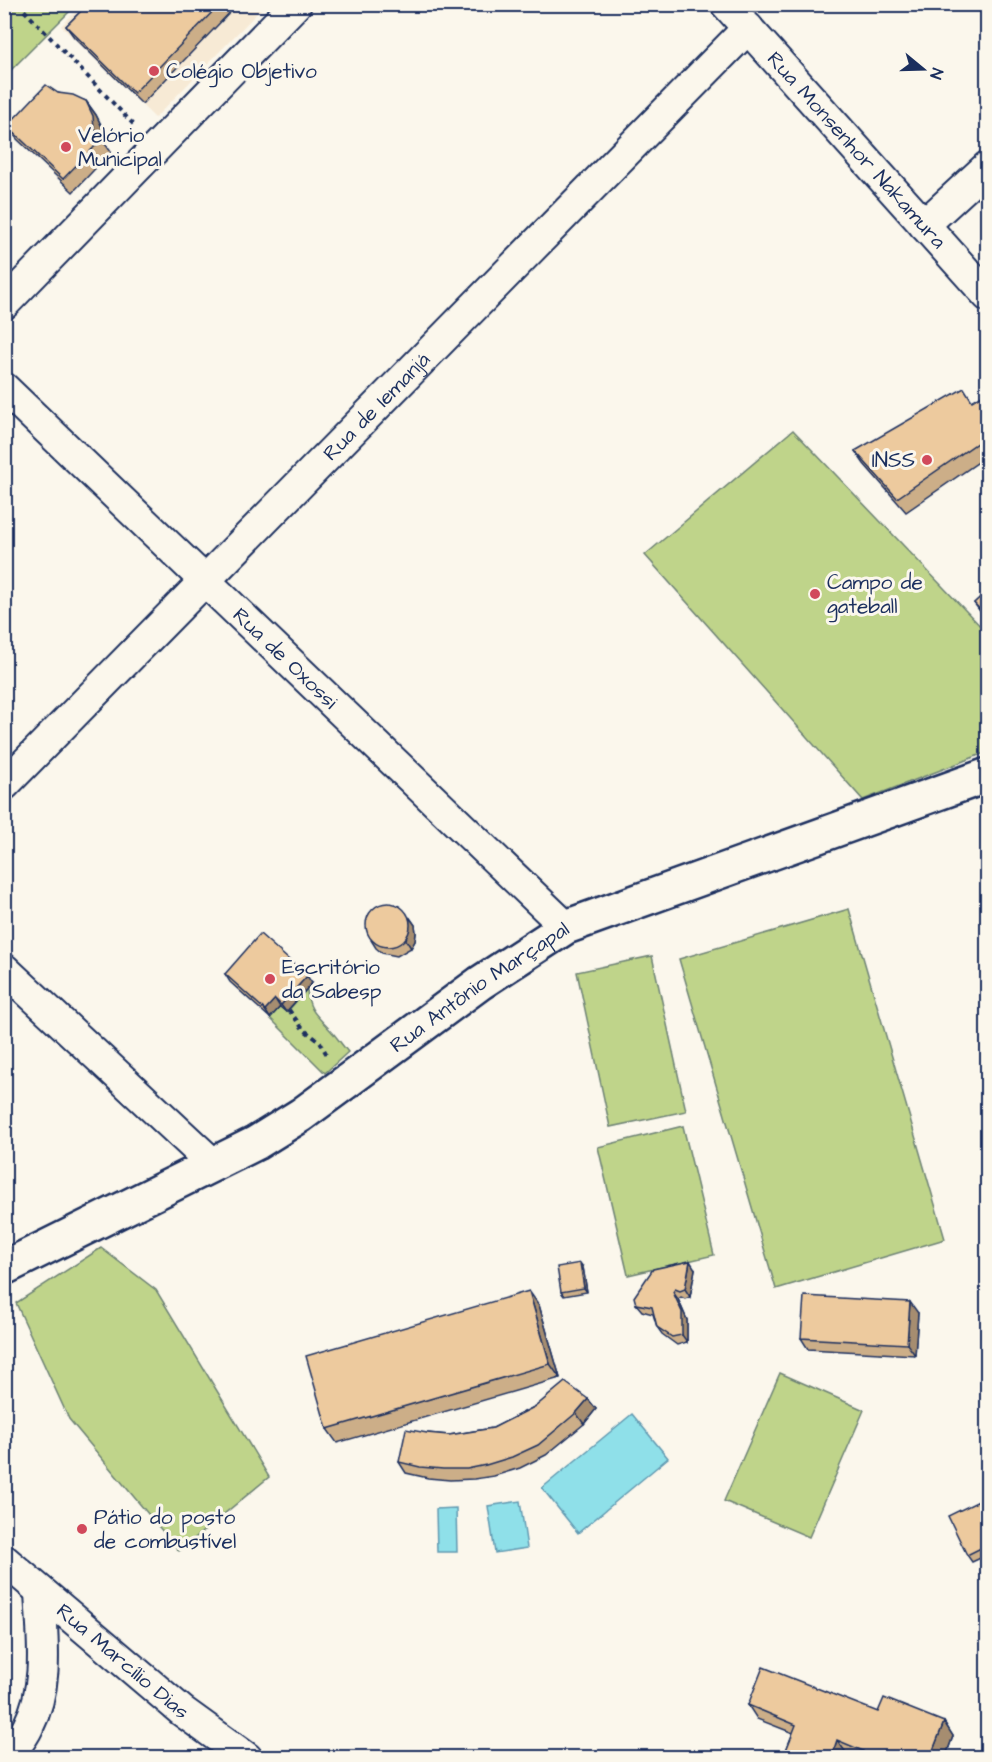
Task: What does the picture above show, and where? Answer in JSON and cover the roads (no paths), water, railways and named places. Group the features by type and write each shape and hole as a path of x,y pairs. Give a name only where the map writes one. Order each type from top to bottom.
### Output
{"main road":[{"name":"Rua Antônio Marçapal","path":"4,1268 256,1143 301,1115 480,983 566,927 987,775"}],"street":[{"path":"4,304 296,4"},
{"name":"Rua Monsenhor Nakamura","path":"726,4 987,296"},
{"name":"Rua de Iemanjá","path":"4,785 748,28"},
{"path":"924,225 987,166"},
{"name":"Rua de Oxossi","path":"4,388 566,927"},
{"path":"4,969 213,1164"},
{"name":"Rua Marcílio Dias","path":"4,1560 182,1711 247,1758"},
{"path":"7,1758 28,1728 40,1695 43,1668 40,1591"}],"water":[{"path":"632,1414 668,1458 578,1533 542,1488"},
{"path":"520,1501 527,1548 495,1553 488,1506"},
{"path":"456,1508 457,1552 437,1552 436,1509"}],"place":[{"name":"Colégio Objetivo","path":"154,71"},
{"name":"Velório Municipal","path":"66,147"},
{"name":"INSS","path":"927,460"},
{"name":"Campo de gateball","path":"815,594"},
{"name":"Escritório da Sabesp","path":"270,979"},
{"name":"Pátio do posto de combustível","path":"82,1529"}]}
